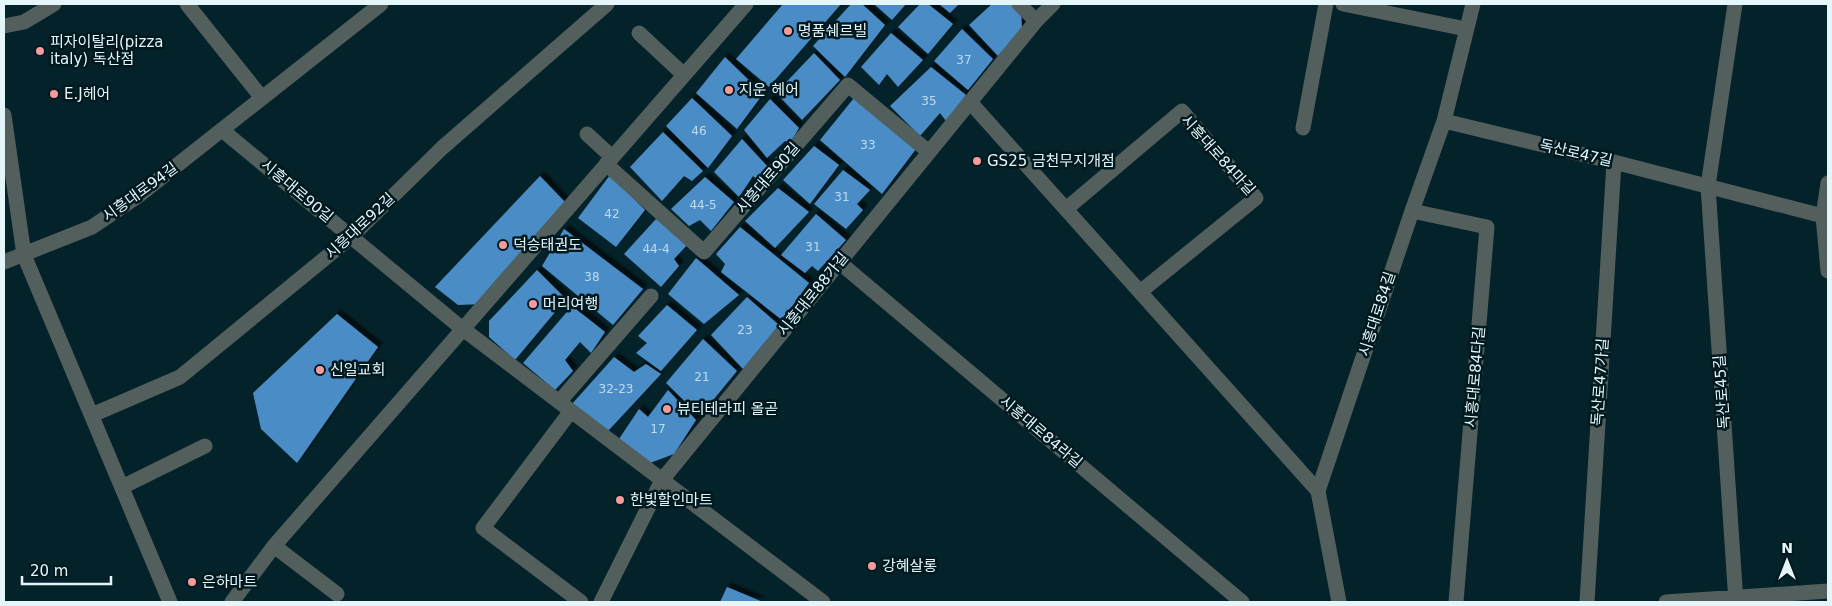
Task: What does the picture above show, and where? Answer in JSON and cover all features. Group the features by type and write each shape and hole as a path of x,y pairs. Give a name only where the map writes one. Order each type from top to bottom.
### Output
{"street":[{"path":"4,26 24,22 54,4"},
{"path":"187,4 262,98"},
{"name":"시흥대로94길","path":"4,262 92,227 138,196 381,4"},
{"name":"시흥대로92길","path":"92,415 180,377 351,237 442,148 607,4"},
{"path":"232,602 274,546 746,4"},
{"path":"1020,4 1036,22"},
{"name":"시흥대로88가길","path":"601,602 662,480 970,102 1053,4"},
{"path":"1303,128 1326,4"},
{"path":"1344,4 1466,29"},
{"name":"시흥대로84길","path":"1339,602 1318,491 1412,211 1444,122 1473,4"},
{"path":"1708,186 1735,4"},
{"path":"639,33 684,75"},
{"name":"시흥대로90길","path":"587,134 609,161 704,252 848,85 929,152"},
{"path":"970,102 1318,491"},
{"name":"시흥대로84마길","path":"1066,209 1182,111 1256,198 1140,292"},
{"path":"4,114 24,255 170,602"},
{"name":"독산로47길","path":"1444,122 1614,162 1825,216"},
{"name":"시흥대로90길","path":"222,130 463,329 823,602"},
{"name":"독산로47가길","path":"1586,602 1614,162"},
{"path":"1828,183 1825,216 1828,271"},
{"name":"독산로45길","path":"1708,186 1736,600"},
{"name":"시흥대로84다길","path":"1412,211 1486,227 1456,602"},
{"name":"시흥대로84라길","path":"840,262 1242,602"},
{"path":"581,602 483,528 565,407 651,296"},
{"path":"122,487 204,446"},
{"path":"274,546 337,594"},
{"path":"1666,602 1736,600 1828,591"}],"building":[{"name":"명품쉐르빌","path":"783,4 841,4 769,87 736,59"},
{"path":"851,4 862,4 885,25 845,77 813,46"},
{"path":"874,4 906,4 892,20"},
{"path":"920,4 928,4 953,24 928,54 898,27"},
{"path":"939,4 959,4 950,13"},
{"path":"992,4 1012,4 1021,12 1022,28 998,56 969,25"},
{"path":"962,29 993,59 968,90 934,61"},
{"path":"891,33 923,60 898,87 887,74 879,85 861,67"},
{"path":"814,53 840,80 802,120 776,93"},
{"path":"725,57 763,94 737,129 696,93"},
{"path":"931,67 966,95 946,121 940,113 920,136 890,106"},
{"path":"692,98 732,136 708,168 666,126"},
{"path":"854,98 916,149 882,194 820,140"},
{"path":"770,99 799,128 790,143 785,141 767,158 744,130"},
{"path":"663,132 703,171 692,181 684,176 662,201 630,167"},
{"path":"742,139 768,167 758,180 753,176 739,197 714,172"},
{"path":"814,146 839,165 810,204 783,180"},
{"path":"843,170 870,190 857,204 863,210 846,229 814,204"},
{"path":"610,175 645,210 616,247 578,218"},
{"name":"덕승태권도","path":"540,176 565,202 483,304 458,305 435,287"},
{"path":"705,177 734,202 711,231 700,220 689,226 671,209"},
{"path":"778,188 809,212 775,248 745,221"},
{"path":"816,214 846,240 818,271 812,266 805,273 781,255"},
{"path":"656,219 688,244 674,259 679,266 661,287 624,254"},
{"path":"740,227 809,283 782,320 721,272 725,264 716,254"},
{"path":"564,229 643,289 613,325 542,266"},
{"path":"696,258 739,295 704,324 668,294"},
{"path":"537,270 566,299 515,360 489,337 489,321"},
{"path":"747,297 779,325 743,369 711,335"},
{"path":"667,305 697,330 661,371 636,353 647,343 638,336"},
{"path":"572,306 605,332 591,353 580,342 565,360 573,371 555,390 523,363"},
{"name":"신일교회","path":"337,314 378,347 297,463 261,429 253,393"},
{"path":"703,339 737,371 700,416 666,383"},
{"path":"614,357 634,372 646,364 661,374 608,431 572,404"},
{"path":"668,390 696,420 674,454 650,463 619,439 639,409 648,417"},
{"path":"727,587 763,602 720,602"}],"place":[{"name":"명품쉐르빌","path":"788,31"},
{"name":"피자이탈리(pizza italy) 독산점","path":"40,51"},
{"name":"지운 헤어","path":"729,90"},
{"name":"E.J헤어","path":"54,94"},
{"name":"GS25 금천무지개점","path":"977,161"},
{"name":"덕승태권도","path":"503,245"},
{"name":"머리여행","path":"533,304"},
{"name":"신일교회","path":"320,370"},
{"name":"뷰티테라피 올곧","path":"667,409"},
{"name":"한빛할인마트","path":"620,500"},
{"name":"강혜살롱","path":"872,566"},
{"name":"은하마트","path":"192,582"}]}
